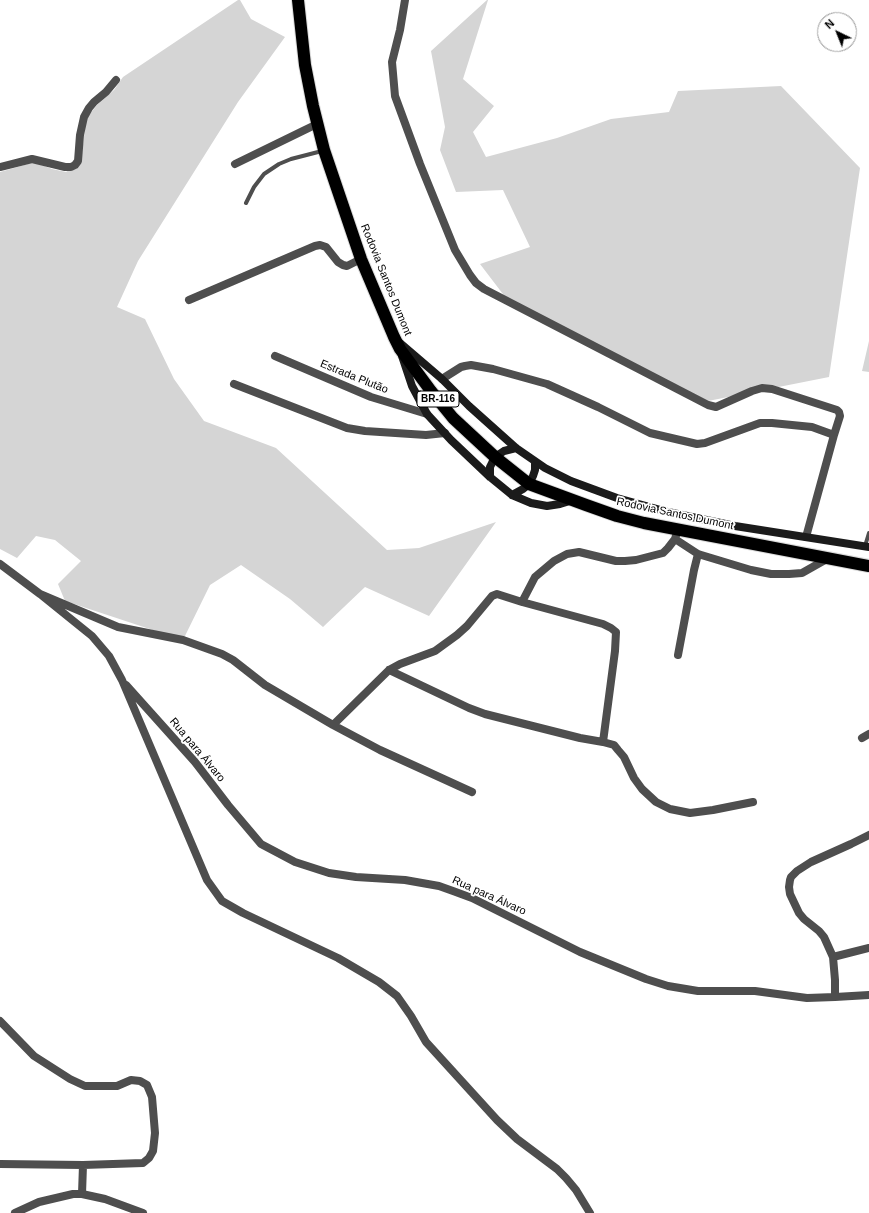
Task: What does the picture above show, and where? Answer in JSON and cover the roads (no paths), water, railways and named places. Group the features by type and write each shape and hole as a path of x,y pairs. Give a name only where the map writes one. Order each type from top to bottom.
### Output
{"highway":[{"name":"Rodovia Santos Dumont","path":"298,0 305,65 317,124 324,150 361,259 400,349 453,418 495,457 528,484 617,516 676,534 869,566"}],"street":[{"path":"405,0 400,30 392,62 395,96 417,158 455,250 470,275 476,283 491,292 708,405 716,407 762,388 772,389 837,410 840,416 806,537"},
{"path":"0,168 32,159 65,167 71,167 75,164 78,161 80,135 84,117 92,105 116,80"},
{"path":"235,164 317,124"},
{"path":"189,300 315,246 320,245 326,247 343,266 347,266 361,259"},
{"path":"394,337 442,379 469,406 516,448 535,462 571,481 642,506 735,526 867,547"},
{"path":"400,349 412,386 427,414 490,478 512,495 531,503 547,506 574,500"},
{"name":"Estrada Plutão","path":"274,356 371,397 427,414"},
{"path":"442,379 465,366 471,365 493,369 547,384 650,433 697,444 705,443 760,423 772,422 812,427 834,435"},
{"path":"234,384 346,428 365,431 426,435 445,433"},
{"path":"490,478 490,467 495,457 504,451 516,448"},
{"path":"512,495 523,489 528,484 535,470 535,462"},
{"path":"522,602 536,577 554,561 567,554 579,552 616,560 636,560 663,553 668,548 676,534 698,554 771,574 802,573 825,560 869,566"},
{"path":"678,654 698,554"},
{"path":"0,564 92,636 109,656 122,680 207,880 222,901 243,913 338,958 379,982 397,996 426,1042 502,1125 517,1139 557,1169 566,1178 576,1190 590,1213"},
{"path":"40,594 118,627 183,640 222,654 234,660 265,685 355,738 472,792"},
{"path":"333,725 389,670 400,664 435,651 446,644 466,626 492,596 496,594 603,624 616,632 615,651 603,742"},
{"path":"389,670 469,708 485,714 614,745 642,789 656,802 670,809 690,813 753,802"},
{"name":"Rua para Álvaro","path":"122,680 195,762 228,805 261,844 295,862 343,875 405,880 439,886 472,898 580,952 657,983 698,991 755,991 806,998 835,998 869,995"},
{"path":"835,998 833,956 819,931 799,913 790,894 789,887 791,877 797,870 811,862 869,835"},
{"path":"833,956 869,948"},
{"path":"0,1021 34,1056 70,1080 85,1086 117,1086 131,1080 140,1081 147,1084 152,1097 155,1133 153,1151 149,1158 143,1163 82,1165 0,1164"},
{"path":"82,1165 82,1194"},
{"path":"15,1213 39,1202 73,1194 82,1194 105,1199 143,1213"}],"lane":[{"path":"246,203 254,187 264,174 290,159 324,150"},
{"path":"867,547 869,533"}]}
